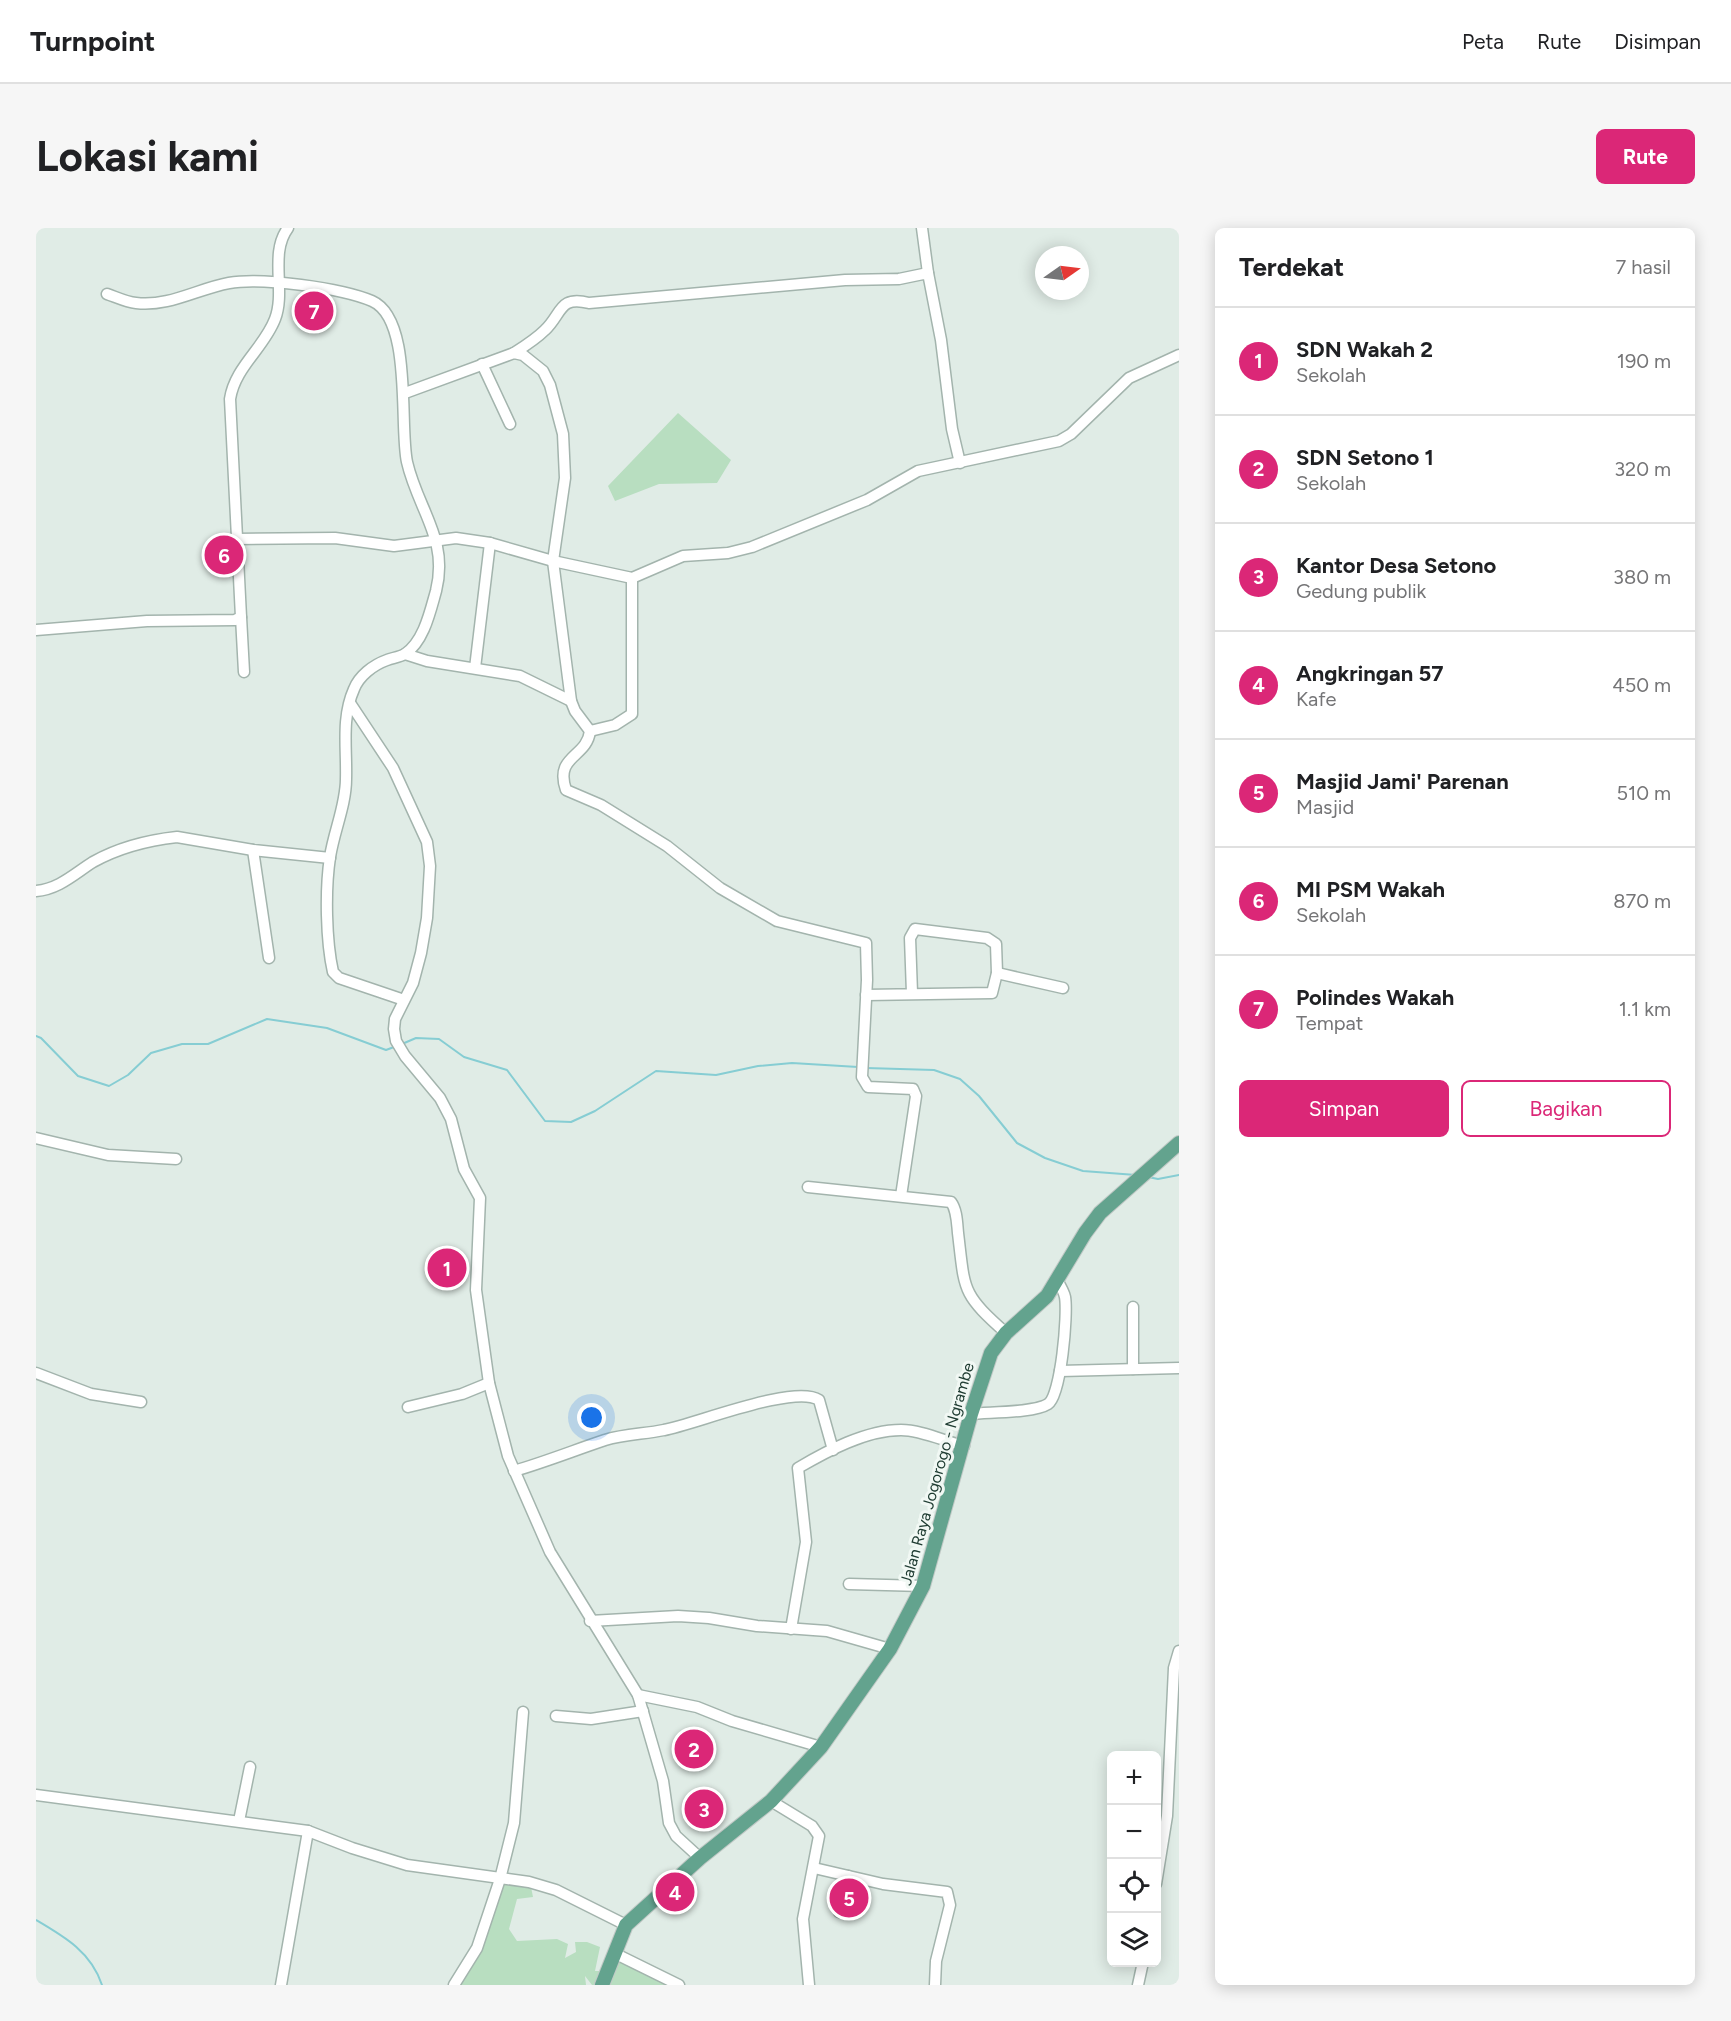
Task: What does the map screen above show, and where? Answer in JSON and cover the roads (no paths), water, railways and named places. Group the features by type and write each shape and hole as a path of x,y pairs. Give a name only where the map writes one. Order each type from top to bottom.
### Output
{"main road":[{"name":"Jalan Raya Jogorogo - Ngrambe","path":"602,1985 626,1925 700,1858 771,1801 821,1747 890,1649 923,1586 988,1358 1006,1333 1038,1306 1092,1224 1179,1143"}],"street":[{"path":"244,672 236,539 231,389 235,379 275,321 279,255 288,228"},
{"path":"922,228 941,340 952,429 960,463"},
{"path":"405,393 514,353 545,330 562,306 571,301 589,303 845,280 899,279 928,273"},
{"path":"107,294 135,303 155,303 229,283 279,283 355,295 376,303 394,328 405,393 404,439 408,464 438,541 440,556 436,589 426,624 418,639 405,654 384,661 363,675 354,689 343,742 346,780 330,858 329,908 333,972 339,978 404,1000"},
{"path":"514,353 523,355 543,370 550,385 563,434 565,478 553,561 571,701 580,719 590,731"},
{"path":"236,539 335,538 394,546 456,538 490,543 553,561 632,578 683,556 728,553 752,547 867,500 909,474 1059,441 1071,434 1129,378 1179,355"},
{"path":"482,364 510,424"},
{"path":"474,668 490,543"},
{"path":"590,731 615,725 632,714 632,578"},
{"path":"36,630 147,621 226,621 241,617"},
{"path":"405,654 427,661 520,676 571,701"},
{"path":"350,703 393,768 427,842 430,866 427,918 413,983 395,1019 396,1041 405,1056 440,1098 451,1119 464,1169 480,1198 476,1290 489,1383 514,1471 550,1552 590,1621 638,1695 663,1781 669,1823 676,1836 700,1858"},
{"path":"590,731 586,744 564,768 562,778 566,790 620,816 667,846 720,888 777,921 829,935 864,941 867,946 862,1065 864,1082 873,1088 912,1089 916,1096 901,1196"},
{"path":"36,891 53,888 95,861 154,840 177,837 252,850 330,858"},
{"path":"252,850 269,958"},
{"path":"866,995 992,993 997,973 997,952 993,940 924,928 915,929 910,939 909,950 912,993"},
{"path":"997,973 1063,988"},
{"path":"36,1138 108,1155 176,1159"},
{"path":"808,1187 946,1199 954,1205 966,1290 978,1308 1006,1333"},
{"path":"971,1414 1045,1406 1056,1396 1065,1297 1057,1280"},
{"path":"1133,1307 1133,1369"},
{"path":"1060,1371 1179,1368"},
{"path":"36,1373 91,1394 141,1402"},
{"path":"408,1407 462,1394 489,1383"},
{"path":"514,1471 605,1440 642,1432 663,1431 756,1404 804,1395 819,1400 833,1450"},
{"path":"791,1629 806,1542 796,1472 798,1468 833,1450 870,1436 901,1430 964,1446"},
{"path":"849,1584 923,1586"},
{"path":"590,1621 678,1616 827,1631 890,1649"},
{"path":"1160,1859 1167,1816 1174,1668 1179,1651"},
{"path":"638,1695 697,1707 732,1721 821,1747"},
{"path":"556,1716 591,1719 643,1711"},
{"path":"454,1985 477,1948 500,1879 514,1823 523,1712"},
{"path":"239,1821 250,1767"},
{"path":"36,1795 308,1831 407,1865 529,1882 556,1890 626,1925"},
{"path":"771,1801 817,1830 819,1843 803,1919 809,1985"},
{"path":"280,1985 308,1831"},
{"path":"814,1868 949,1894 950,1905 936,1961 935,1985"},
{"path":"840,1912 840,1900 848,1876"},
{"path":"614,1953 679,1985"},
{"path":"1138,1985 1142,1967"}],"waterway":[{"path":"36,1036 41,1038 78,1076 109,1086 128,1075 151,1053 182,1044 208,1044 267,1019 327,1028 386,1050 394,1047"},
{"path":"402,1044 416,1038 439,1039 464,1057 507,1070 545,1121 571,1122 595,1111 656,1071 716,1075 758,1066 792,1063 858,1067"},
{"path":"866,1068 934,1070 960,1079 979,1096 1017,1143 1045,1158 1083,1171 1136,1175"},
{"path":"1148,1177 1158,1179 1179,1175"},
{"path":"36,1920 76,1946 91,1963 102,1985"}],"place":[{"name":"Polindes Wakah","path":"314,311"},
{"name":"MI PSM Wakah","path":"224,555"},
{"name":"SDN Wakah 2","path":"447,1268"},
{"name":"SDN Setono 1","path":"694,1749"},
{"name":"Kantor Desa Setono","path":"704,1809"},
{"name":"Angkringan 57","path":"675,1892"},
{"name":"Masjid Jami' Parenan","path":"849,1898"}]}
